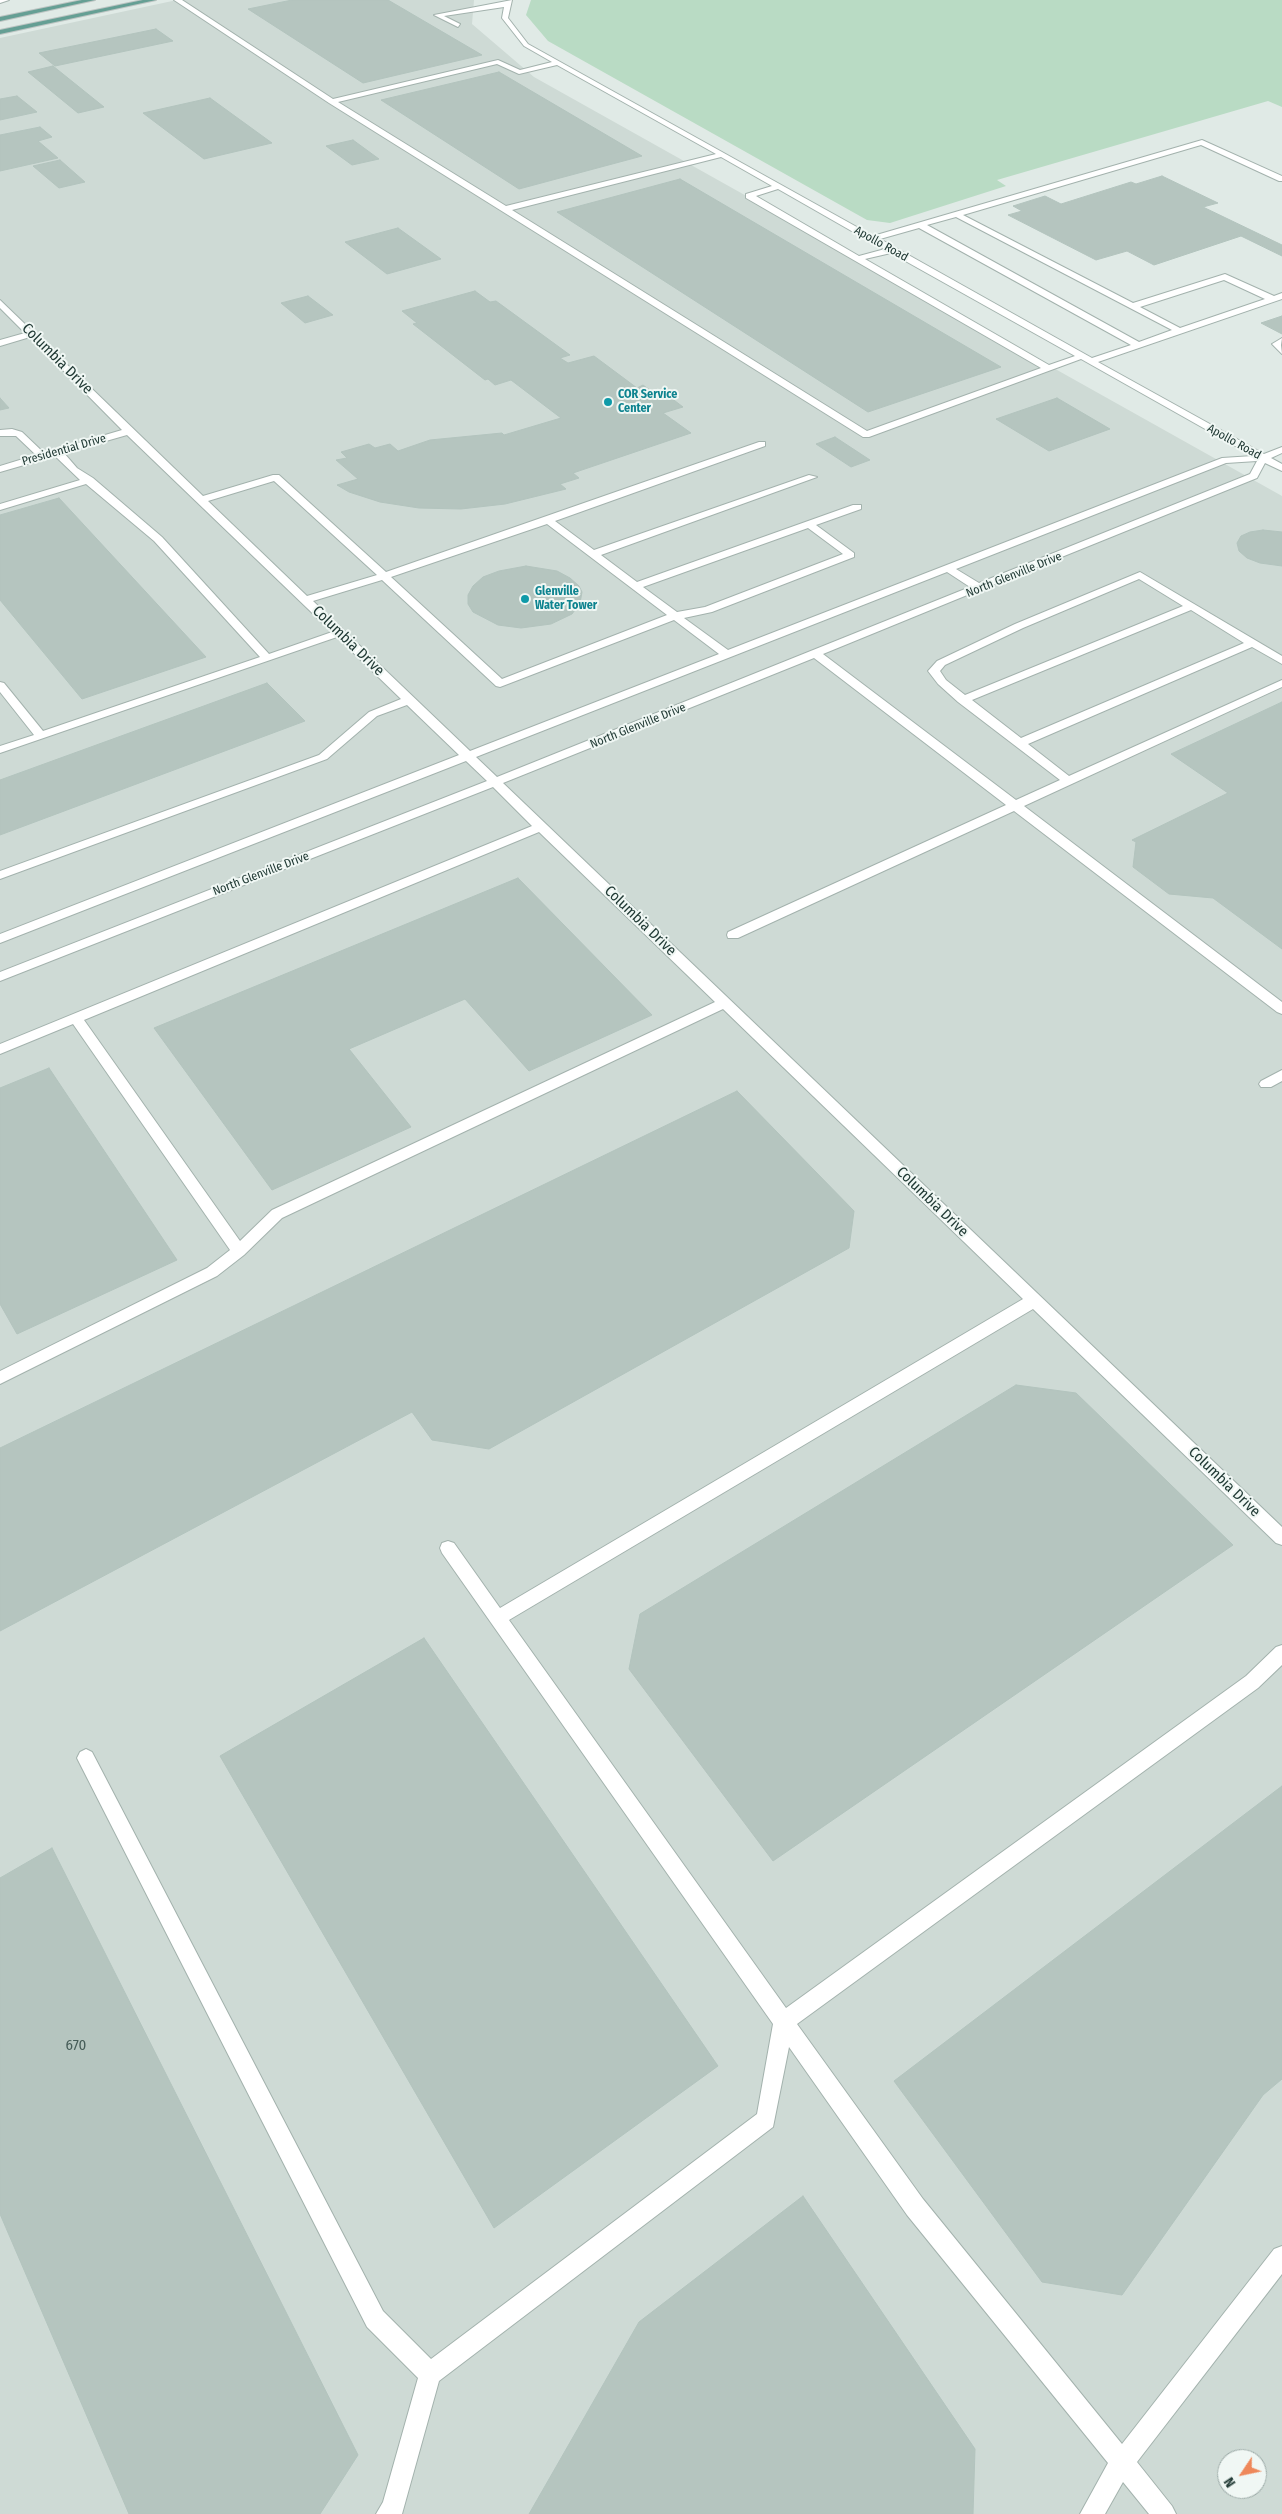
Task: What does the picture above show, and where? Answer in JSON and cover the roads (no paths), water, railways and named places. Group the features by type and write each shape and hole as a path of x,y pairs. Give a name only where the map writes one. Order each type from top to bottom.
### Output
{"main road":[{"path":"0,19 92,0"},
{"path":"0,32 153,0"}],"street":[{"path":"0,1 6,0"},
{"path":"178,0 214,26 332,101 866,435 1082,356"},
{"path":"458,25 437,15 508,2"},
{"name":"Apollo Road","path":"508,2 505,18 526,44 1282,468"},
{"path":"332,101 498,62 519,72 558,63"},
{"path":"872,239 1202,142 1282,179"},
{"path":"505,209 722,155"},
{"path":"779,186 749,196 1049,369"},
{"path":"956,214 1180,331"},
{"path":"920,225 1138,345"},
{"path":"857,259 892,250"},
{"path":"1133,306 1225,276 1278,297"},
{"path":"1091,361 1278,297"},
{"name":"Columbia Drive","path":"0,303 129,431 1282,1538"},
{"path":"0,343 32,334"},
{"path":"1282,341 1276,344 1282,351"},
{"name":"Presidential Drive","path":"0,469 129,431"},
{"path":"0,433 12,432 19,434 42,456"},
{"path":"306,600 384,576 548,520 762,444"},
{"name":"North Glenville Drive","path":"0,940 1225,460 1263,458 1282,450"},
{"path":"57,452 74,470 90,480 158,539 267,658"},
{"name":"North Glenville Drive","path":"0,977 980,589 1254,476 1263,458"},
{"path":"201,500 276,477 500,684 675,616 708,610 850,555 809,524"},
{"path":"593,554 812,477"},
{"path":"0,507 90,480"},
{"path":"635,586 857,507"},
{"path":"548,520 727,655"},
{"path":"948,568 980,589"},
{"path":"1068,781 962,700 942,682 934,671 941,663 1019,626 1140,575 1282,661"},
{"path":"962,700 1192,606"},
{"path":"0,750 339,633"},
{"path":"1018,744 1252,643"},
{"path":"816,654 1282,1009"},
{"path":"733,936 1282,683"},
{"path":"0,685 41,736"},
{"path":"0,875 323,757 373,714 409,700"},
{"path":"0,1049 542,826"},
{"path":"0,1378 212,1272 239,1251 278,1214 725,1002"},
{"path":"76,1018 239,1251"},
{"path":"1266,1084 1282,1075"},
{"path":"498,1618 1035,1300"},
{"path":"448,1548 915,2207 1164,2514"},
{"path":"388,2514 393,2508 430,2374 766,2120 784,2022 1252,1682 1282,1653"},
{"path":"86,1758 375,2319 430,2374"},
{"path":"1092,2514 1122,2462 1282,2257"}],"place":[{"name":"COR Service Center","path":"608,402"},
{"name":"Glenville Water Tower","path":"525,599"}]}
